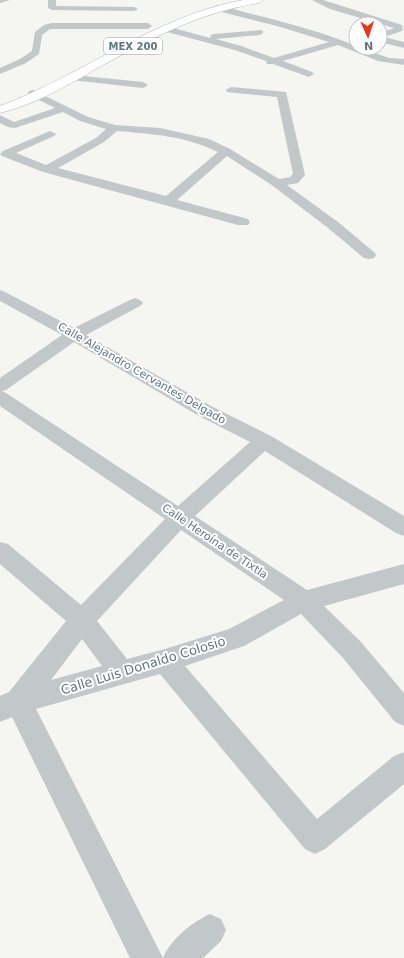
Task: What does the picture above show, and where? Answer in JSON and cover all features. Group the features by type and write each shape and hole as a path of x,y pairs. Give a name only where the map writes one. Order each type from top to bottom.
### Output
{"main road":[{"name":"MEX 200","path":"0,106 35,94 151,31 184,16 227,3 244,0"},
{"name":"MEX 200","path":"0,110 74,78 151,31 166,29 216,5 259,0"}],"street":[{"path":"0,1 6,0"},
{"path":"52,0 52,8 134,9"},
{"path":"129,0 151,31"},
{"path":"316,0 363,16"},
{"path":"216,5 227,3"},
{"path":"216,5 268,20 337,43 369,56 404,62"},
{"path":"388,24 399,27 399,29 388,34"},
{"path":"0,71 23,61 36,52 38,34 46,27 57,25 151,31"},
{"path":"166,29 238,48 309,74"},
{"path":"204,38 259,32"},
{"path":"388,40 404,45"},
{"path":"255,64 273,61 337,43"},
{"path":"74,78 87,85 143,85"},
{"path":"231,90 282,94 299,176 294,180 277,183"},
{"path":"35,94 84,119 114,128 160,131 205,141 226,151 277,183 334,225 369,255"},
{"path":"0,118 12,125 15,125 62,109"},
{"path":"47,169 100,140 114,128"},
{"path":"50,134 6,154 47,169 243,222"},
{"path":"168,201 226,151"},
{"name":"Calle Alejandro Cervantes Delgado","path":"0,294 74,334 127,367 205,411 264,441 404,527"},
{"path":"0,386 74,334 135,303"},
{"name":"Calle Heroína de Tixtla","path":"0,397 304,601 352,650 404,713"},
{"path":"147,958 9,705 82,620 180,517 264,441"},
{"path":"0,551 82,620 121,672"},
{"name":"Calle Luis Donaldo Colosio","path":"9,705 121,672 165,661 235,638 304,601 404,574"},
{"path":"165,661 315,839 404,766"},
{"path":"179,958 210,930"}]}
